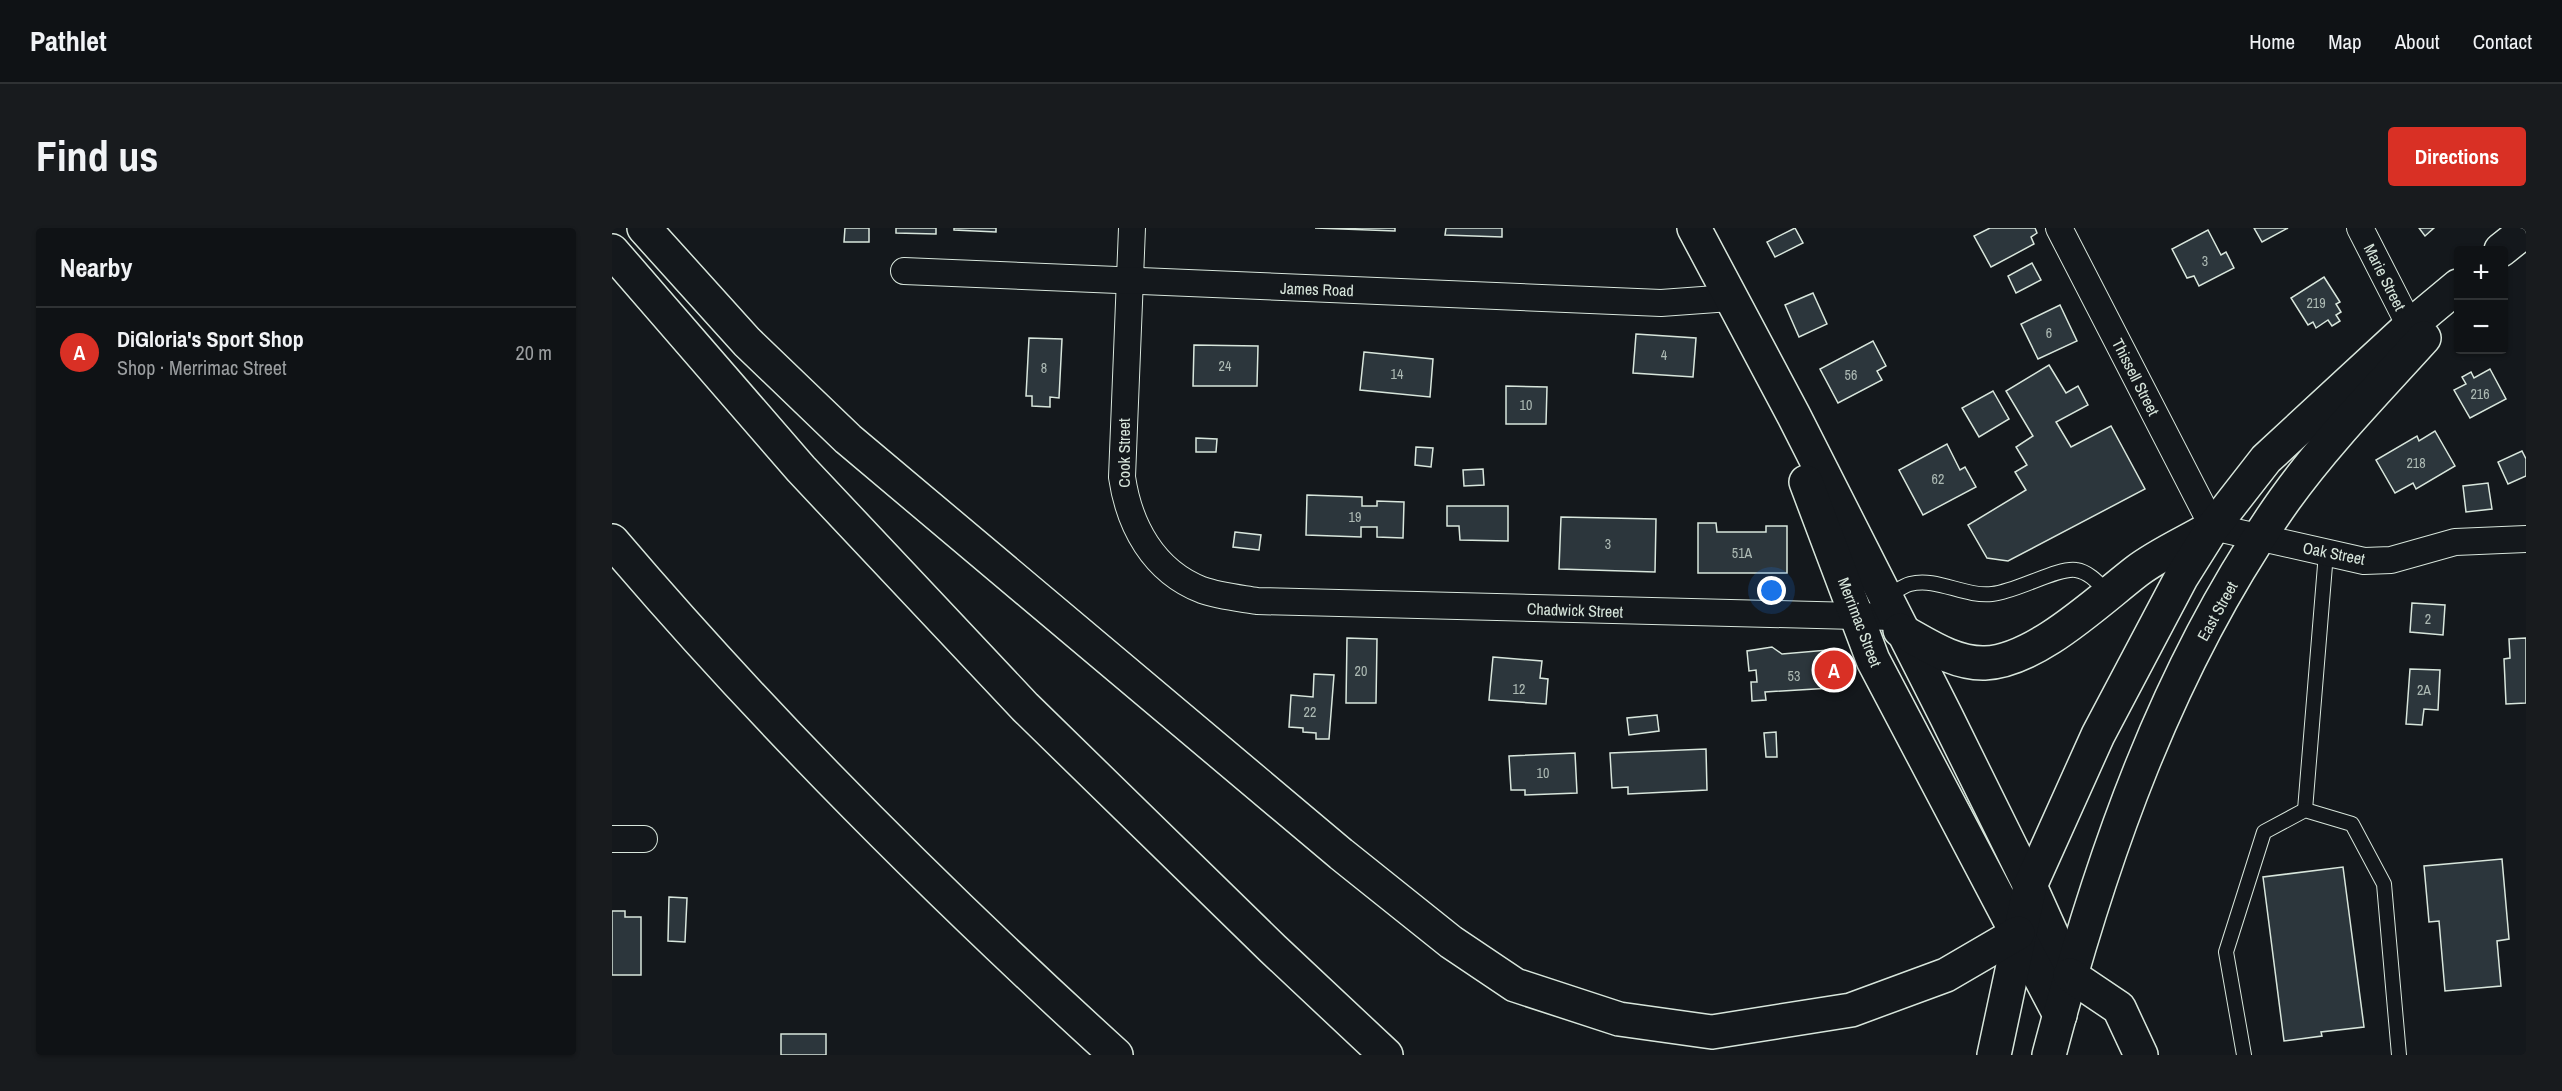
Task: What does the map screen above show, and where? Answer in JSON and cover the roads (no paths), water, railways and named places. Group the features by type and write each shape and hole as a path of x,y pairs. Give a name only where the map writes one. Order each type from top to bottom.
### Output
{"main road":[{"path":"644,228 747,342 848,439 1341,854 1451,942 1515,985 1619,1018 1712,1032 1851,1010 1946,975 2018,933"},
{"name":"Merrimac Street","path":"1694,228 1805,436 2030,886 2070,975"},
{"path":"612,251 801,469 1017,698 1273,949 1386,1055"},
{"path":"1995,1055 2018,933 2030,886 2098,735 2181,578 2213,527 2266,459 2410,326 2454,289"},
{"name":"Merrimac Street","path":"1730,298 1818,509 1873,660 1902,719 2060,1015"},
{"name":"East Street","path":"2070,975 2110,846 2169,699 2228,591 2285,499 2343,427 2454,305"},
{"path":"1893,615 1941,653 1966,661 1984,663 2002,661 2053,636 2138,570 2213,527"},
{"path":"612,541 762,707 922,875 1116,1055"},
{"path":"2049,1055 2070,975 2119,1008 2141,1055"}],"street":[{"name":"Cook Street","path":"1132,228 1122,477 1125,503 1136,530 1152,554 1175,574 1201,589 1257,601"},
{"name":"Thissell Street","path":"2059,228 2213,527"},
{"name":"Marie Street","path":"2360,228 2410,326"},
{"name":"James Road","path":"904,272 1661,303 1730,298"},
{"name":"Oak Street","path":"2213,527 2364,561 2391,560 2455,543 2526,539"},
{"name":"Chadwick Street","path":"1257,601 1857,617 1893,615"},
{"path":"612,839 644,839"}],"lane":[{"path":"2305,810 2326,554"},
{"path":"1893,615 1909,584 1928,582 1958,591 1991,594 2021,587 2062,571 2076,570 2091,577 2109,594"},
{"path":"2244,1055 2226,952 2264,832 2305,810 2352,824 2384,884 2399,1055"}],"place":[{"name":"DiGloria's Sport Shop","path":"1834,670"}]}
